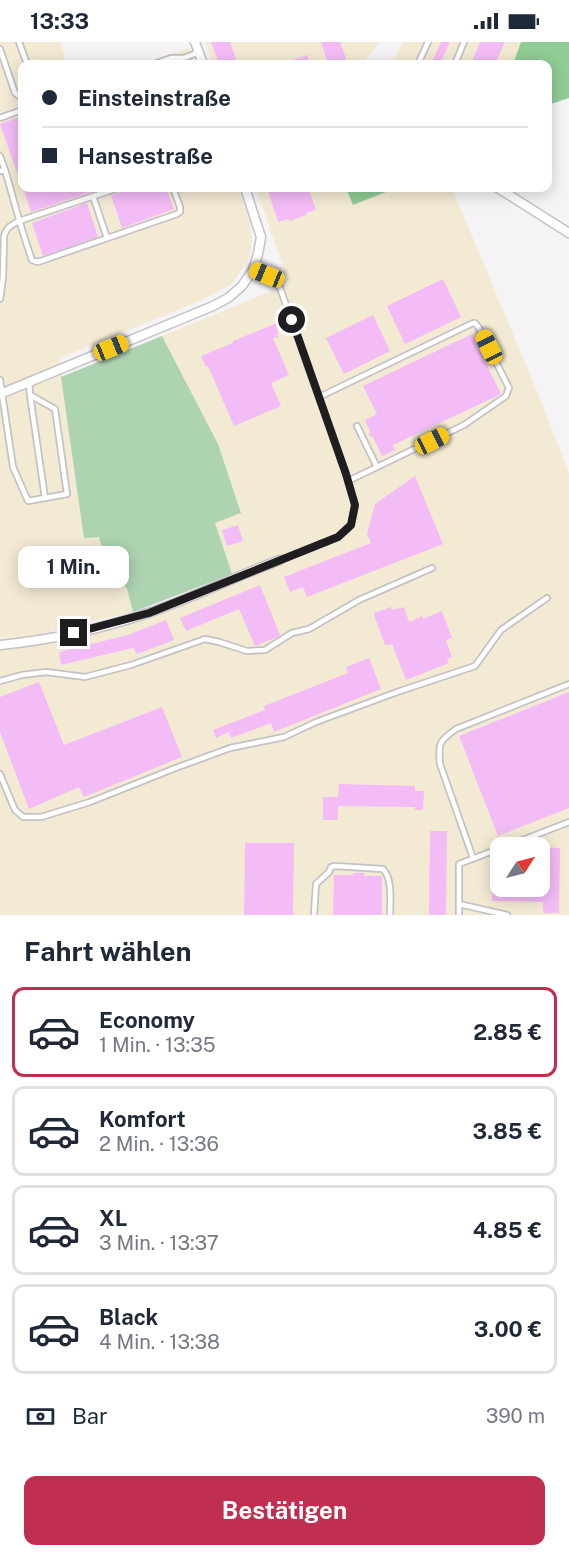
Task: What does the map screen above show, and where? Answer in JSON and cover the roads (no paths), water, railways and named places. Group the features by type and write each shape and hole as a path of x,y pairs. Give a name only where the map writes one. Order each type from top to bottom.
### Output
{"street":[{"path":"195,42 202,60"},
{"path":"1,393 228,298 242,286 253,270 261,237 246,192"},
{"path":"504,192 569,232"},
{"path":"0,645 30,642 92,629 149,613 280,560"}],"lane":[{"path":"19,42 26,60"},
{"path":"420,60 428,42"},
{"path":"457,60 464,42"},
{"path":"0,49 15,93 18,95"},
{"path":"165,60 199,52"},
{"path":"0,118 18,111"},
{"path":"0,156 2,171 14,198 32,260 35,262 180,212 174,192"},
{"path":"0,299 5,230 20,222 106,192"},
{"path":"93,196 107,238"},
{"path":"253,270 267,275 279,285 355,505 351,525 338,537 280,560"},
{"path":"319,397 475,323 508,385 508,393 464,424 348,480"},
{"path":"0,380 13,467 28,501 67,494 55,409 30,394"},
{"path":"29,382 45,498"},
{"path":"357,426 376,467"},
{"path":"0,681 46,672 85,677 131,665 205,639 247,651 265,650 292,633 309,629 359,600 432,568"},
{"path":"0,774 15,810 23,817 41,817 90,802 230,748 284,737 368,702 475,666 501,630 547,598"},
{"path":"473,858 440,764 438,749 443,738 456,729 569,684"},
{"path":"532,837 568,824"},
{"path":"459,915 459,864 490,852"},
{"path":"314,915 316,884 329,872 331,867 335,866 382,869 389,879 390,915"},
{"path":"459,904 507,915"}]}
